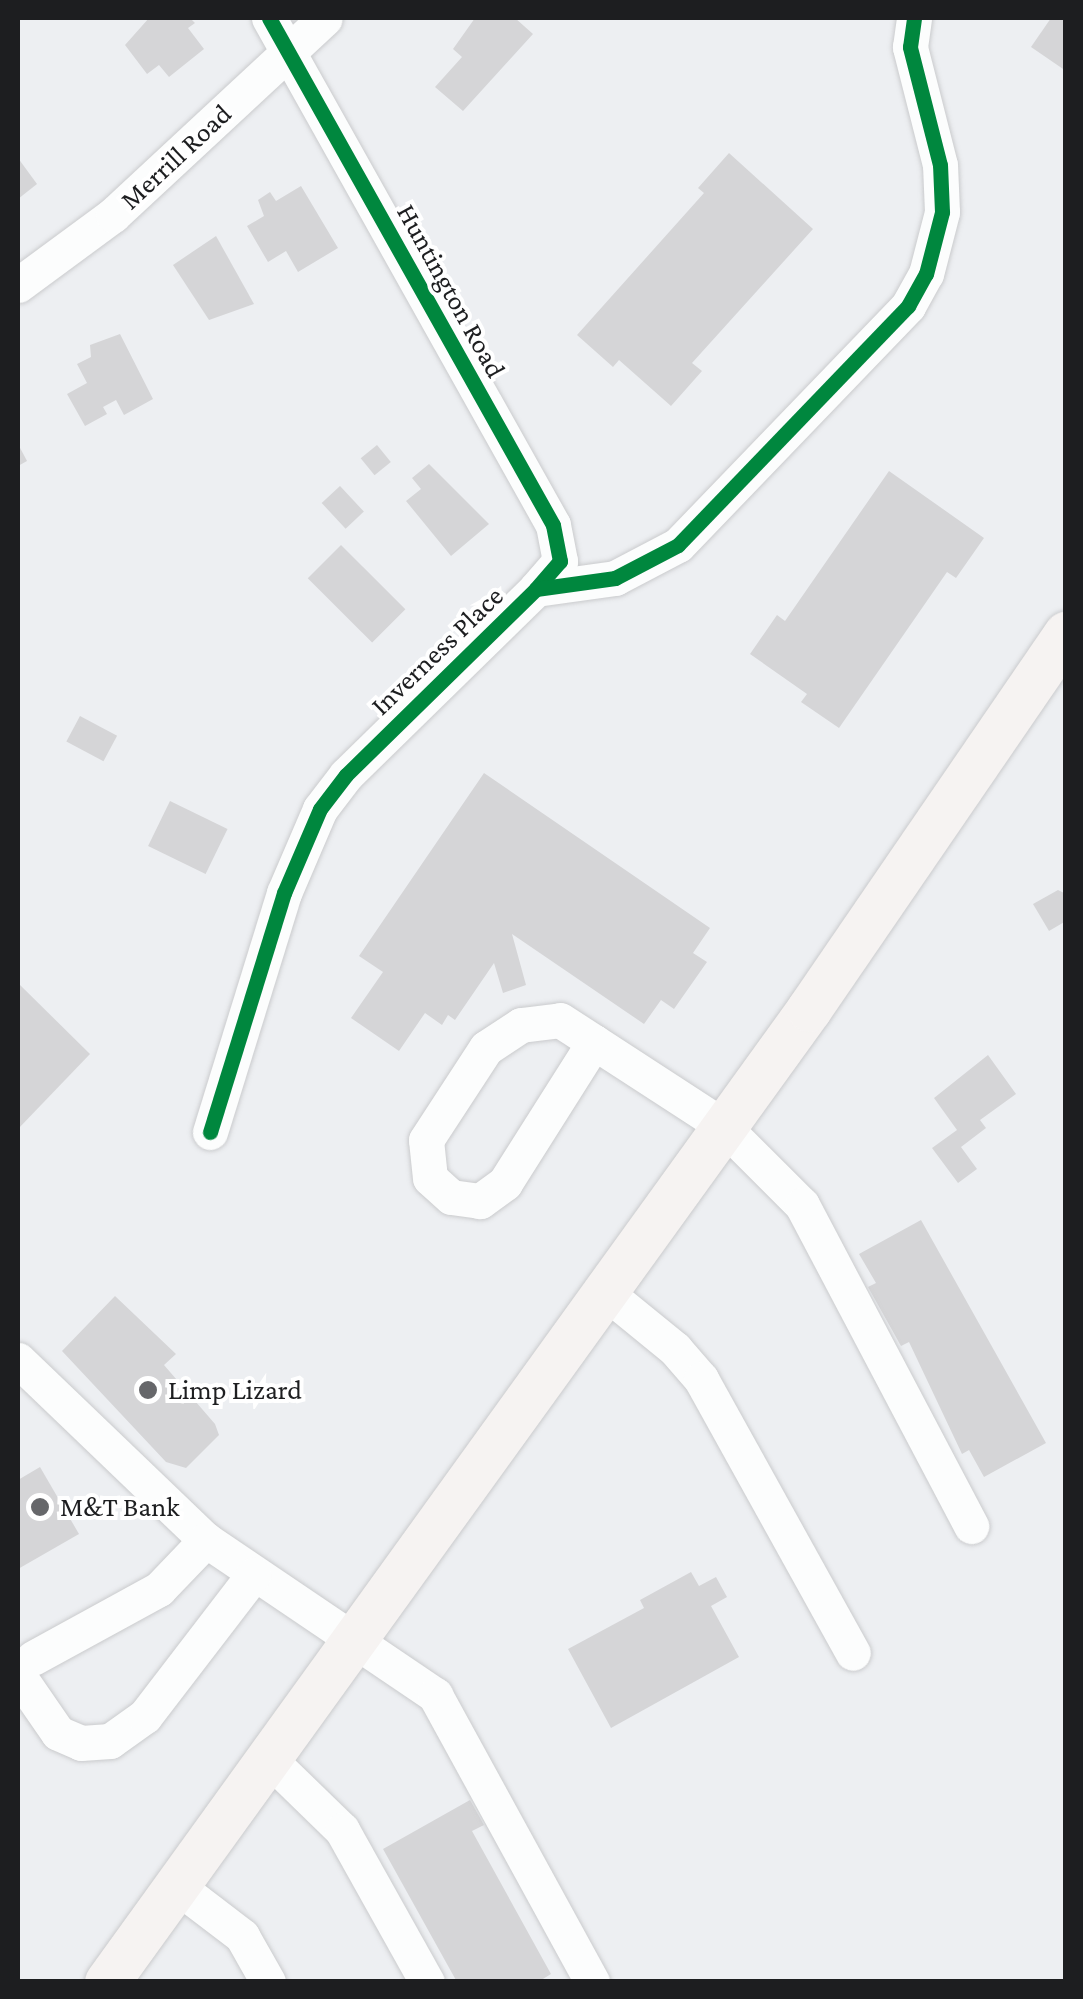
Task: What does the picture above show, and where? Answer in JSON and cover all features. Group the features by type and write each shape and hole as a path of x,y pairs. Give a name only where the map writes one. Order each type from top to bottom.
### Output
{"main road":[{"path":"107,1982 356,1643 1066,634"}],"street":[{"name":"Huntington Road","path":"269,18 553,526 560,560 536,589"},
{"name":"Merrill Road","path":"18,285 114,215 325,18"},
{"name":"Inverness Place","path":"210,1132 252,980 320,810 346,774 536,589 615,578 678,545 908,306 926,274 942,212 940,165 910,47 914,18"},
{"path":"594,1042 505,1183 480,1201 451,1198 430,1178 426,1140 486,1048 521,1024 560,1020 594,1042 722,1125 802,1205 971,1526"},
{"path":"604,1291 675,1349 701,1380 853,1653"},
{"path":"20,1366 206,1540 434,1696 592,1982"},
{"path":"206,1540 158,1588 25,1666 58,1733 81,1742 110,1741 144,1716 253,1575"},
{"path":"270,1760 342,1830 427,1982"},
{"path":"178,1887 242,1936 268,1982"}],"building":[{"path":"149,18 190,18 195,23 188,28 204,49 169,77 159,65 147,74 125,45"},
{"path":"475,18 515,18 533,34 463,111 435,87 462,57 453,49"},
{"path":"1051,18 1066,18 1066,71 1031,47"},
{"path":"729,153 813,229 692,363 702,371 671,406 619,360 613,367 577,335 704,193 698,188"},
{"path":"18,158 37,184 18,199"},
{"path":"301,186 338,248 298,272 286,251 268,262 247,226 264,216 258,200 270,192 276,201"},
{"path":"216,236 254,304 209,320 173,265"},
{"path":"120,334 153,399 124,415 116,400 103,407 107,414 85,426 67,394 87,383 77,364 91,357 90,345"},
{"path":"18,444 27,461 18,466"},
{"path":"377,445 391,462 375,475 361,458"},
{"path":"429,464 489,524 451,556 406,501 421,489 412,478"},
{"path":"889,471 984,538 956,578 947,572 839,728 801,702 807,694 750,654 777,615 785,621"},
{"path":"340,486 364,512 346,529 322,503"},
{"path":"341,545 405,609 372,643 308,578"},
{"path":"80,716 117,736 103,761 66,742"},
{"path":"484,773 710,928 693,953 707,962 674,1009 661,1000 644,1024 512,934 526,985 503,993 494,963 455,1020 448,1015 442,1025 425,1013 399,1051 351,1018 383,972 359,956"},
{"path":"170,801 228,829 206,874 148,846"},
{"path":"1058,890 1066,894 1066,921 1049,931 1033,904"},
{"path":"18,983 90,1054 18,1129"},
{"path":"988,1055 1016,1094 980,1120 986,1128 961,1147 977,1169 958,1183 932,1148 957,1130 934,1098"},
{"path":"921,1220 1046,1443 984,1477 969,1450 962,1454 909,1342 901,1346 868,1287 876,1283 859,1254"},
{"path":"115,1296 176,1354 164,1365 215,1424 219,1435 186,1468 166,1462 62,1351"},
{"name":"M&T Bank","path":"40,1467 79,1534 18,1569 18,1480"},
{"path":"691,1572 699,1586 716,1577 727,1597 711,1606 739,1657 611,1728 568,1649 644,1608 640,1600"},
{"path":"470,1800 484,1825 472,1831 551,1974 538,1982 457,1982 383,1849"}],"cycle path":[{"path":"269,18 553,525 560,561 536,589"},
{"path":"210,1132 284,893 320,809 346,775 536,589 615,578 678,545 908,306 926,274 942,212 940,165 910,47 914,18"}],"place":[{"name":"Limp Lizard","path":"148,1390"},
{"name":"M&T Bank","path":"40,1507"}]}
